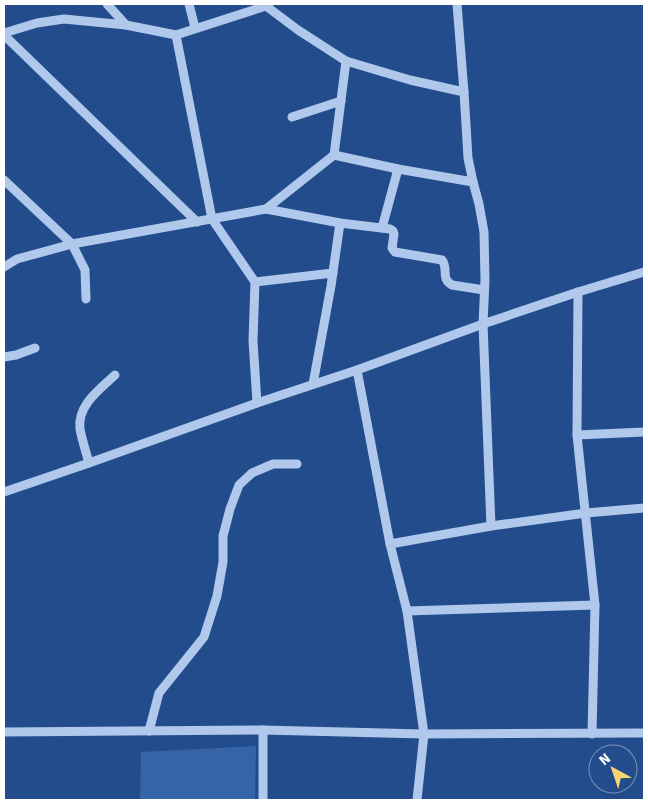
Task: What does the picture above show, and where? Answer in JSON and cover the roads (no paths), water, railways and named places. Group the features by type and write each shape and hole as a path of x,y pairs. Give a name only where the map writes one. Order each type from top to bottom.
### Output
{"street":[{"path":"108,4 126,25"},
{"path":"189,4 195,28"},
{"path":"457,4 468,158 480,204 484,232 482,324 491,526"},
{"path":"197,222 4,34 37,23 64,19 126,25 176,35 267,5 298,30 346,61 410,80 464,92"},
{"path":"176,35 212,219 255,282 253,341 257,403"},
{"path":"266,209 334,155 346,61"},
{"path":"292,117 340,101"},
{"path":"334,155 398,169 473,182"},
{"path":"382,228 398,169"},
{"path":"4,180 72,244 85,270 86,299"},
{"path":"4,267 18,259 72,244 266,209 340,223 390,229 394,234 392,248 395,252 442,260 445,266 445,277 449,283 484,290"},
{"path":"313,384 330,296 340,223"},
{"path":"4,492 357,370 482,324 644,272"},
{"path":"255,282 333,273"},
{"path":"578,292 577,435 595,604 592,734"},
{"path":"4,357 35,348"},
{"path":"357,370 390,544 407,611 424,734 417,800"},
{"path":"89,464 80,428 81,417 85,406 91,398 115,375"},
{"path":"577,435 644,432"},
{"path":"149,731 159,693 204,637 217,596 223,562 224,536 230,509 239,486 252,473 273,464 297,464"},
{"path":"390,544 491,526 586,513 644,508"},
{"path":"407,611 595,604"},
{"path":"263,800 264,730"},
{"path":"4,732 264,730 424,734 644,733"}]}
